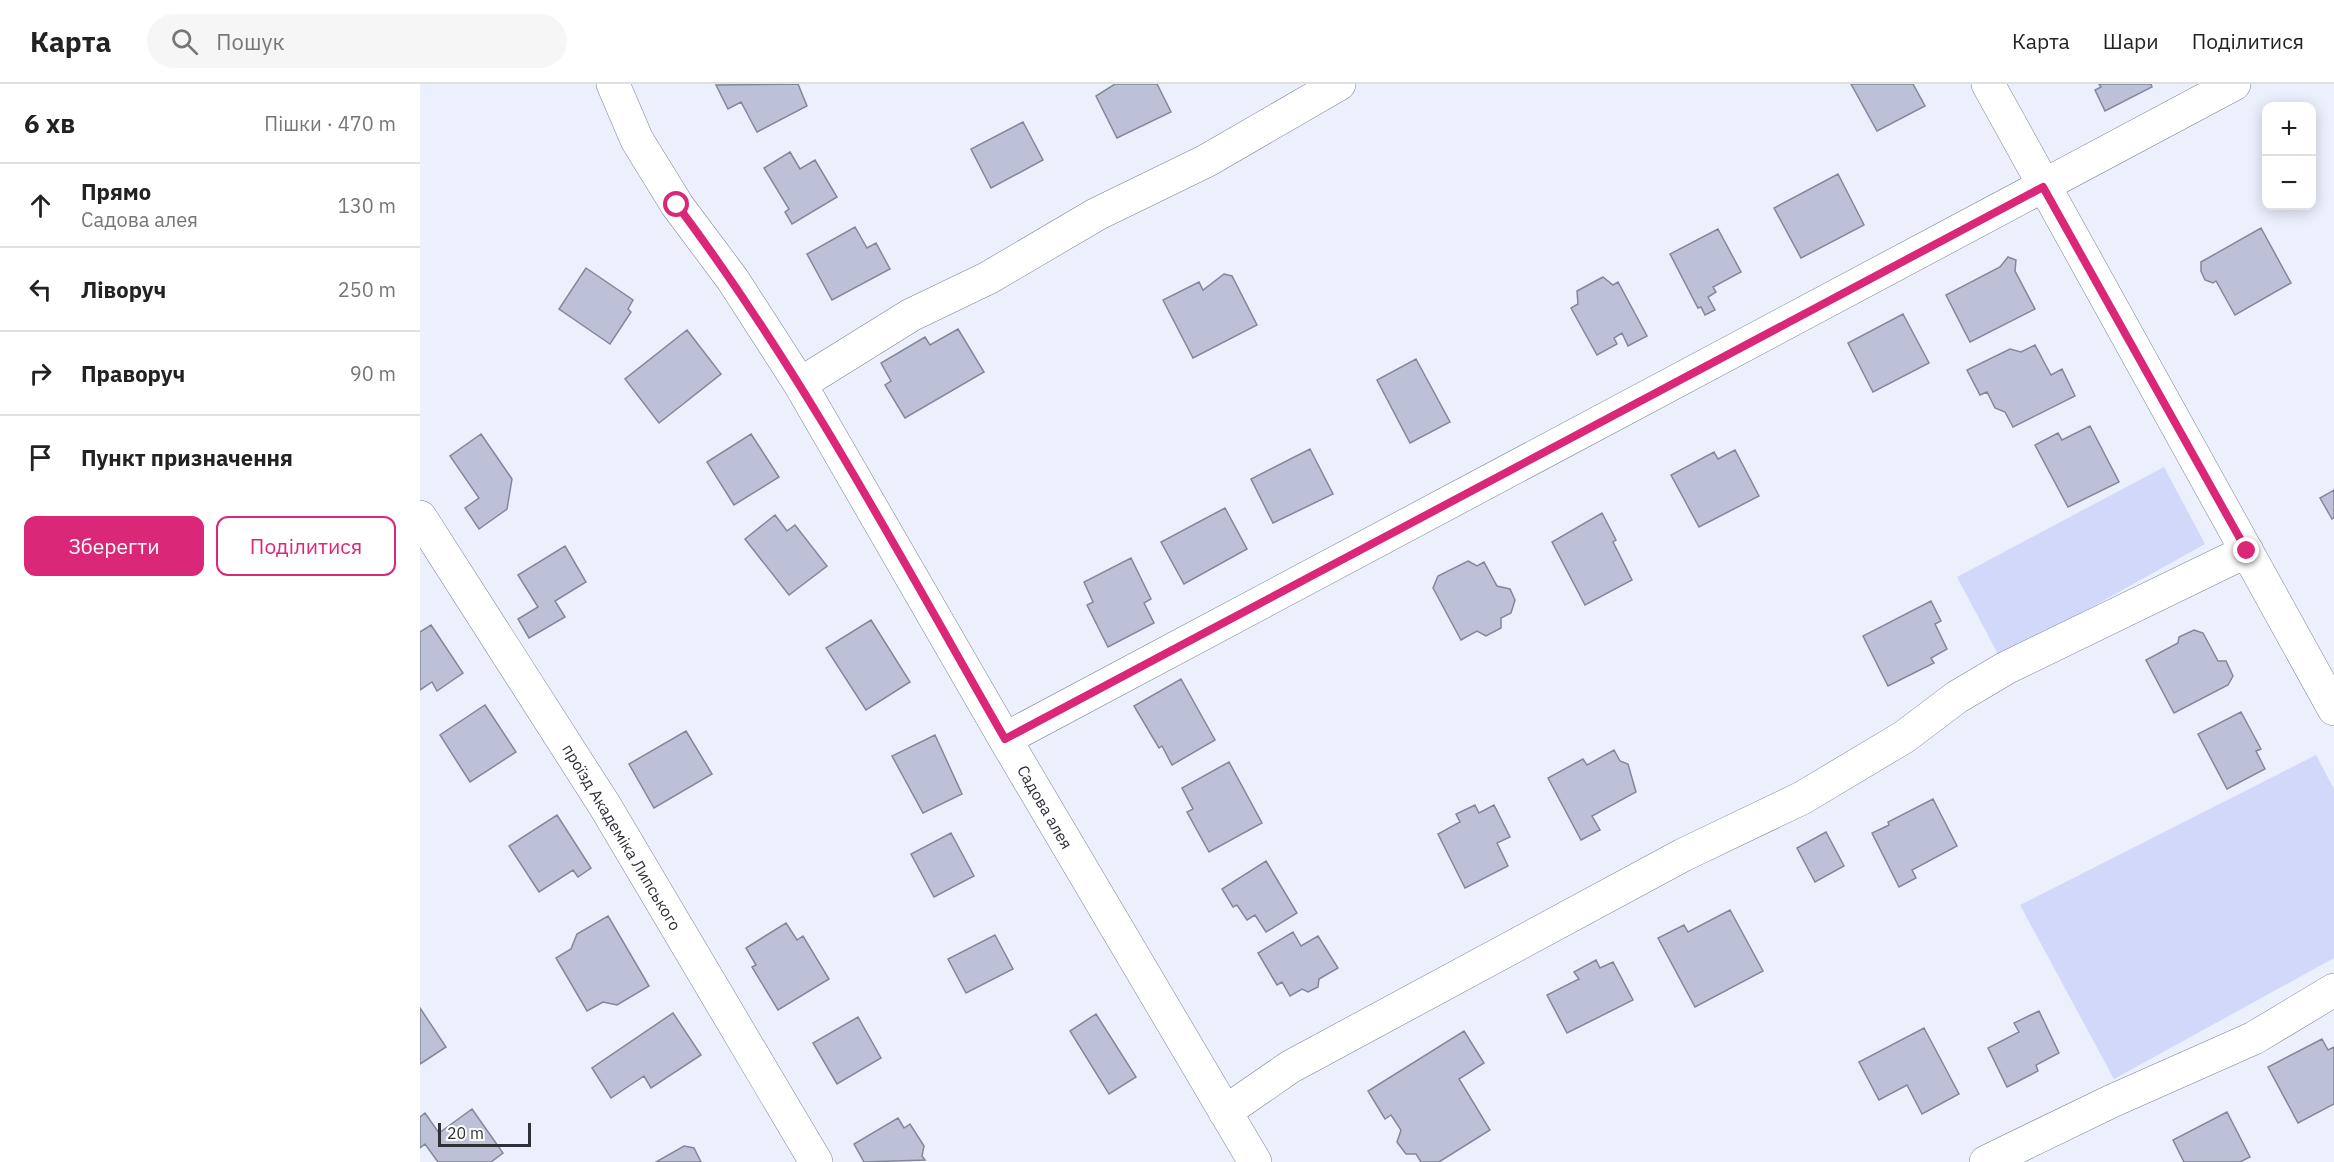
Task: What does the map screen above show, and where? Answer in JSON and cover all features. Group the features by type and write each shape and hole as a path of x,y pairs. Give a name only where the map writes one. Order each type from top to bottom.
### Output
{"street":[{"name":"Садова алея","path":"613,84 637,141 677,205 734,280 800,384 1005,739 1255,1162"},
{"path":"800,384 911,315 988,278 1097,214 1206,161 1339,84"},
{"path":"1988,84 2334,709"},
{"path":"1005,739 2234,84"},
{"name":"проїзд Академіка Липського","path":"420,518 605,806 816,1162"},
{"path":"1225,1112 1290,1067 1683,855 1802,798 1904,737 1957,697 2006,668 2247,551"},
{"path":"1986,1162 2112,1101 2254,1038 2334,990"}],"shaded area":[{"path":"2164,467 2205,544 2000,658 1957,577"},
{"path":"2316,755 2334,789 2334,958 2114,1079 2020,905"}],"building":[{"path":"798,84 807,106 757,132 741,102 728,109 716,85"},
{"path":"1115,84 1157,84 1171,112 1117,138 1096,96"},
{"path":"1851,84 1913,84 1925,106 1877,131"},
{"path":"2099,84 2151,84 2152,87 2105,111 2095,90 2101,87"},
{"path":"1023,122 1043,160 991,188 971,149"},
{"path":"790,152 800,169 815,160 837,197 792,224 785,212 789,209 764,168"},
{"path":"1838,174 1864,225 1801,258 1774,208"},
{"path":"855,227 867,248 876,243 890,269 832,300 807,254"},
{"path":"2261,228 2291,283 2235,315 2216,281 2213,283 2205,280 2201,271 2201,262"},
{"path":"1718,229 1741,272 1713,287 1716,292 1708,297 1715,310 1705,315 1701,307 1698,308 1670,254"},
{"path":"2008,257 2016,260 2015,271 2035,309 1970,342 1946,295 2000,267"},
{"path":"586,268 633,300 628,309 631,312 610,344 559,309"},
{"path":"1224,274 1232,276 1257,325 1193,358 1163,300 1199,282 1203,290"},
{"path":"1603,277 1613,285 1618,282 1647,336 1628,346 1622,333 1614,338 1617,344 1597,355 1571,308 1578,304 1577,291"},
{"path":"1903,314 1929,363 1873,392 1848,343"},
{"path":"958,329 984,372 905,418 885,385 891,381 881,363 925,337 930,345"},
{"path":"687,330 721,374 659,423 625,379"},
{"path":"2035,345 2051,375 2062,369 2075,396 2013,427 2005,412 1995,408 1987,392 1980,395 1967,370 2010,349 2021,352"},
{"path":"1416,359 1450,422 1410,443 1377,380"},
{"path":"2090,426 2119,482 2068,507 2035,445 2058,433 2062,440"},
{"path":"481,434 512,479 507,509 479,529 465,508 479,498 450,456"},
{"path":"751,434 779,477 734,505 707,462"},
{"path":"1310,449 1333,494 1273,523 1251,479"},
{"path":"1735,450 1759,496 1699,527 1671,475 1714,452 1718,459"},
{"path":"2334,490 2334,518 2332,519 2320,498"},
{"path":"1225,508 1247,549 1184,584 1161,542"},
{"path":"1602,513 1616,540 1613,542 1632,580 1585,605 1552,542"},
{"path":"775,515 787,531 795,525 827,566 789,595 745,539"},
{"path":"565,546 586,582 555,601 565,617 529,638 518,619 538,607 518,575"},
{"path":"1131,558 1151,599 1144,603 1154,623 1108,647 1087,605 1093,602 1084,582"},
{"path":"1468,561 1477,566 1484,562 1497,586 1510,589 1515,600 1511,613 1501,618 1501,628 1486,636 1477,631 1461,640 1433,588 1438,576"},
{"path":"1931,601 1941,621 1935,624 1947,649 1931,658 1934,663 1888,686 1863,636"},
{"path":"871,620 910,682 866,710 826,648"},
{"path":"431,625 463,673 437,691 432,682 420,690 420,632"},
{"path":"2194,630 2203,633 2218,661 2226,661 2233,676 2228,685 2174,713 2146,660 2178,643 2179,637"},
{"path":"1181,679 1215,740 1172,765 1162,746 1159,748 1134,706"},
{"path":"485,705 516,752 470,782 440,735"},
{"path":"2241,712 2261,749 2256,751 2265,769 2227,789 2198,734"},
{"path":"686,731 712,774 654,808 629,764"},
{"path":"935,735 962,794 923,813 892,756"},
{"path":"1614,750 1620,761 1628,764 1636,792 1592,816 1600,830 1581,840 1548,778 1583,759 1587,765"},
{"path":"1229,762 1262,823 1209,852 1187,812 1193,809 1182,788"},
{"path":"1933,799 1957,846 1912,870 1916,878 1899,887 1872,833 1889,825 1888,822"},
{"path":"1475,805 1479,813 1494,805 1510,837 1497,843 1508,866 1465,888 1438,834 1460,822 1456,814"},
{"path":"557,815 591,868 578,877 573,870 539,892 509,846"},
{"path":"1826,832 1844,866 1815,882 1797,848"},
{"path":"951,833 974,876 934,897 911,854"},
{"path":"1266,861 1297,913 1266,932 1255,915 1247,920 1237,905 1233,907 1222,889"},
{"path":"1730,910 1763,971 1695,1007 1658,938 1684,925 1688,932"},
{"path":"608,916 649,986 617,1005 603,1002 587,1011 556,958 571,949 577,934"},
{"path":"786,923 797,940 803,936 829,979 778,1010 752,967 756,965 746,948"},
{"path":"1293,932 1301,946 1318,936 1338,968 1319,979 1318,987 1308,992 1302,989 1290,996 1282,982 1277,985 1258,953"},
{"path":"995,935 1013,969 966,993 948,959"},
{"path":"1596,960 1600,968 1613,962 1633,1000 1567,1033 1547,995 1579,979 1574,972"},
{"path":"420,1008 446,1047 420,1064"},
{"path":"2039,1011 2059,1053 2036,1065 2038,1071 2007,1087 1988,1048 2019,1032 2014,1023"},
{"path":"673,1013 701,1055 651,1088 644,1076 611,1098 592,1068"},
{"path":"1096,1014 1136,1077 1109,1094 1070,1031"},
{"path":"858,1017 881,1058 837,1084 813,1043"},
{"path":"1924,1028 1959,1094 1922,1114 1907,1085 1879,1100 1859,1062"},
{"path":"1464,1031 1484,1063 1459,1079 1490,1130 1439,1162 1421,1162 1416,1154 1406,1154 1397,1142 1401,1130 1391,1115 1385,1119 1368,1091"},
{"path":"2322,1039 2328,1050 2334,1047 2334,1104 2298,1123 2268,1067"},
{"path":"472,1109 503,1153 491,1162 438,1162 425,1144 420,1148 420,1117 425,1113 439,1133"},
{"path":"2227,1112 2250,1157 2240,1162 2184,1162 2173,1140"},
{"path":"898,1118 904,1128 910,1124 924,1146 922,1156 925,1160 864,1162 854,1144"},
{"path":"684,1146 694,1148 701,1162 656,1162"}],"route":[{"path":"677,205 734,280 800,384 1005,739 2043,187 2247,551"}]}
